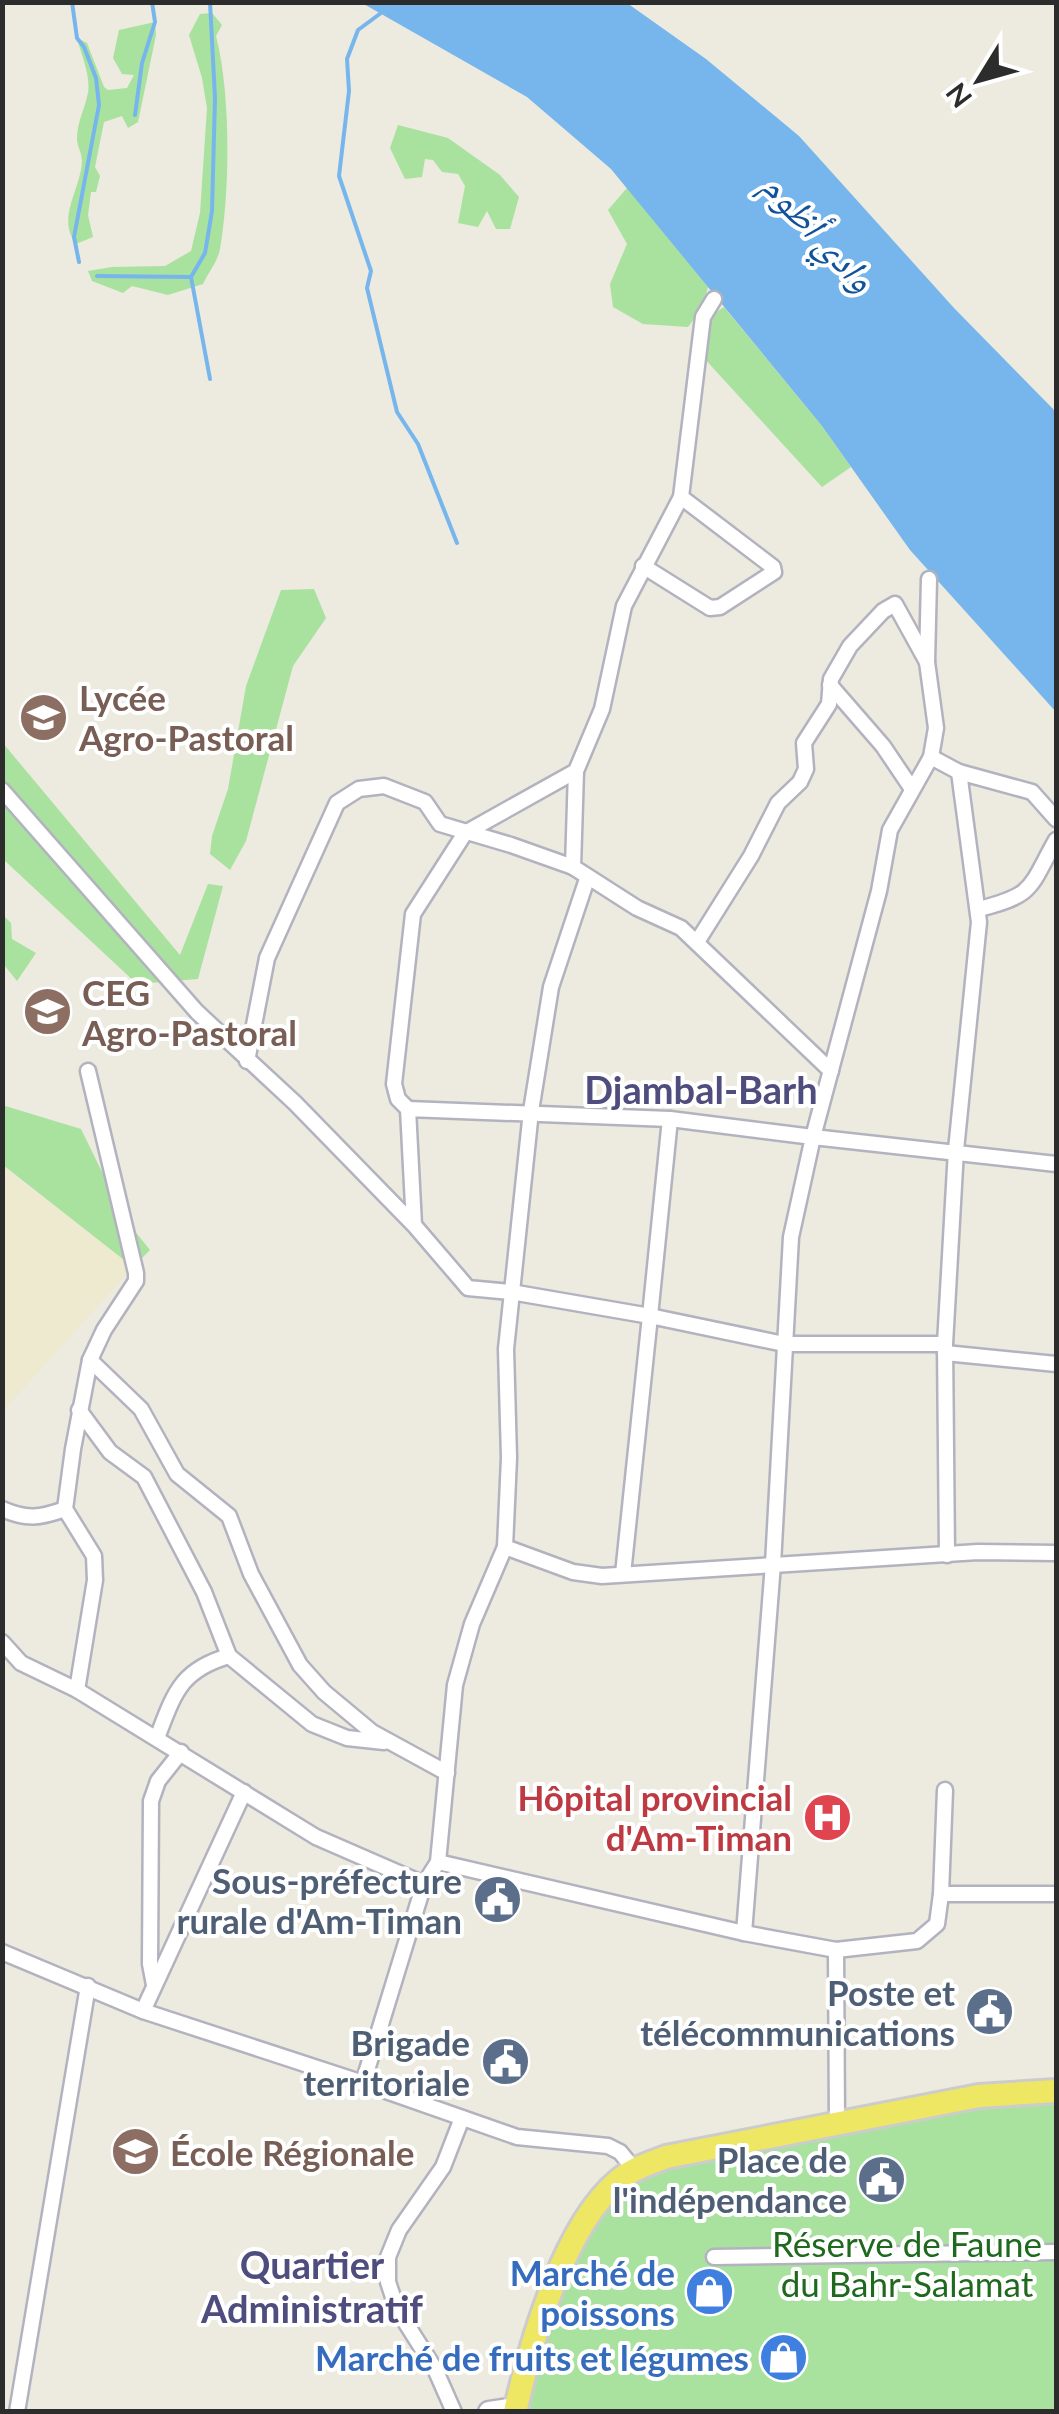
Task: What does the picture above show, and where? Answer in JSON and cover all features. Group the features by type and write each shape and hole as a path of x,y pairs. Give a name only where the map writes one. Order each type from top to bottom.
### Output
{"main road":[{"path":"490,2412 515,2410 548,2300 569,2252 588,2215 614,2184 634,2168 666,2158 980,2096 1056,2091"}],"street":[{"path":"573,867 578,759 602,709 624,606 681,496 702,318 714,299"},
{"path":"644,566 710,608 720,607 774,572 773,567 681,496"},
{"path":"744,1933 773,1564 790,1237 890,830 931,758 936,728 928,662 929,579"},
{"path":"697,942 751,856 778,803 800,782 806,769 804,742 829,704 830,685 850,646 883,611 895,604 928,662"},
{"path":"830,685 883,746 912,790"},
{"path":"931,758 959,772 1032,792 1056,819"},
{"path":"414,1225 408,1109 398,1099 394,1084 410,919 466,833 576,771"},
{"path":"947,1555 945,1349 956,1150 979,909 959,772"},
{"path":"247,1060 267,958 336,803 359,789 384,786 425,802 440,824 512,844 581,870 587,879 637,908 681,928 831,1071"},
{"path":"2,790 198,1012 414,1225 468,1288 650,1316 784,1344 945,1349 1056,1364"},
{"path":"979,909 1014,900 1026,892 1056,840"},
{"path":"363,2083 424,1884 438,1862 456,1685 472,1624 505,1547 509,1458 506,1349 532,1111 551,987 587,879"},
{"path":"77,1690 95,1580 94,1556 65,1510 79,1410 90,1360 136,1281 88,1071"},
{"path":"408,1109 670,1119 1056,1164"},
{"path":"623,1574 670,1119"},
{"path":"90,1360 140,1409 176,1474 229,1516 251,1574 300,1665 348,1713 447,1773"},
{"path":"79,1410 110,1452 144,1477 204,1592 229,1656 312,1724 347,1738 391,1742"},
{"path":"2,1509 21,1518 39,1518 65,1510"},
{"path":"505,1547 588,1576 947,1555 1056,1553"},
{"path":"2,1642 20,1663 77,1690 316,1838 424,1884"},
{"path":"157,1738 174,1691 206,1663 229,1656"},
{"path":"154,1985 150,1964 151,1801 158,1781 181,1752"},
{"path":"438,1862 744,1933 836,1950 917,1941 936,1924 945,1790"},
{"path":"143,2011 244,1792"},
{"path":"941,1894 1056,1894"},
{"path":"836,1950 837,2123"},
{"path":"2,1952 143,2011 517,2137 608,2146 620,2152 634,2168"},
{"path":"17,2412 88,1986"},
{"path":"454,2412 434,2369 397,2309 388,2282 388,2257 399,2230 444,2167 462,2118"},
{"path":"714,2257 1056,2252"}],"shaded area":[{"path":"2,1165 133,1267 3,1411 2,1411"}],"green space":[{"path":"212,13 222,25 216,36 227,142 226,199 219,253 203,284 168,295 132,286 123,293 92,281 88,271 165,266 191,251 200,213 207,108 189,35 200,14"},
{"path":"155,22 156,35 138,122 128,128 122,116 104,122 95,167 100,176 96,192 91,192 88,215 93,237 76,244 68,224 81,172 77,133 89,86 77,38 87,43 104,87 127,88 134,75 122,74 113,58 119,30"},
{"path":"398,125 448,138 500,175 519,197 510,229 496,229 487,211 478,227 458,223 465,186 458,174 442,172 433,160 425,159 422,177 405,179 390,148"},
{"path":"627,188 708,287 702,308 688,327 643,324 613,307 610,284 627,244 608,210"},
{"path":"724,307 851,467 822,487 703,357 706,319"},
{"path":"314,589 326,618 293,666 246,841 230,870 210,854 228,789 246,686 281,590"},
{"path":"2,742 180,955 208,884 223,886 198,979 137,984 3,859"},
{"path":"2,914 11,923 12,939 36,953 17,981 3,967"},
{"path":"2,1105 81,1129 125,1219 150,1250 133,1267 3,1165"},
{"name":"Réserve de Faune du Bahr-Salamat","path":"1056,2096 1056,2411 515,2412 548,2300 615,2183 709,2136"}],"water":[{"name":"وادي أظوم","path":"362,3 627,3 706,59 799,136 954,308 1056,412 1056,712 910,550 822,426 611,169 527,97"}],"waterway":[{"path":"72,2 77,38 96,78 99,105 74,237 79,262"},
{"path":"135,115 142,63 155,22 152,2"},
{"path":"210,2 215,98 212,211 205,253 191,277 210,379"},
{"path":"388,2 381,13 358,30 347,59 349,91 339,176 371,271 367,288 397,412 418,444 457,543"},
{"path":"97,276 191,277"}],"place":[{"name":"Lycée Agro-Pastoral","path":"44,717"},
{"name":"CEG Agro-Pastoral","path":"47,1012"},
{"name":"Hôpital provincial d'Am-Timan","path":"827,1817"},
{"name":"Sous-préfecture rurale d'Am-Timan","path":"497,1900"},
{"name":"Poste et télécommunications","path":"990,2012"},
{"name":"Brigade territoriale","path":"505,2062"},
{"name":"École Régionale","path":"135,2152"},
{"name":"Place de l'indépendance","path":"882,2179"},
{"name":"Marché de poissons","path":"710,2292"},
{"name":"Marché de fruits et légumes","path":"784,2357"}],"district":[{"name":"Djambal-Barh","path":"701,1089"},
{"name":"Quartier Administratif","path":"312,2286"}]}
